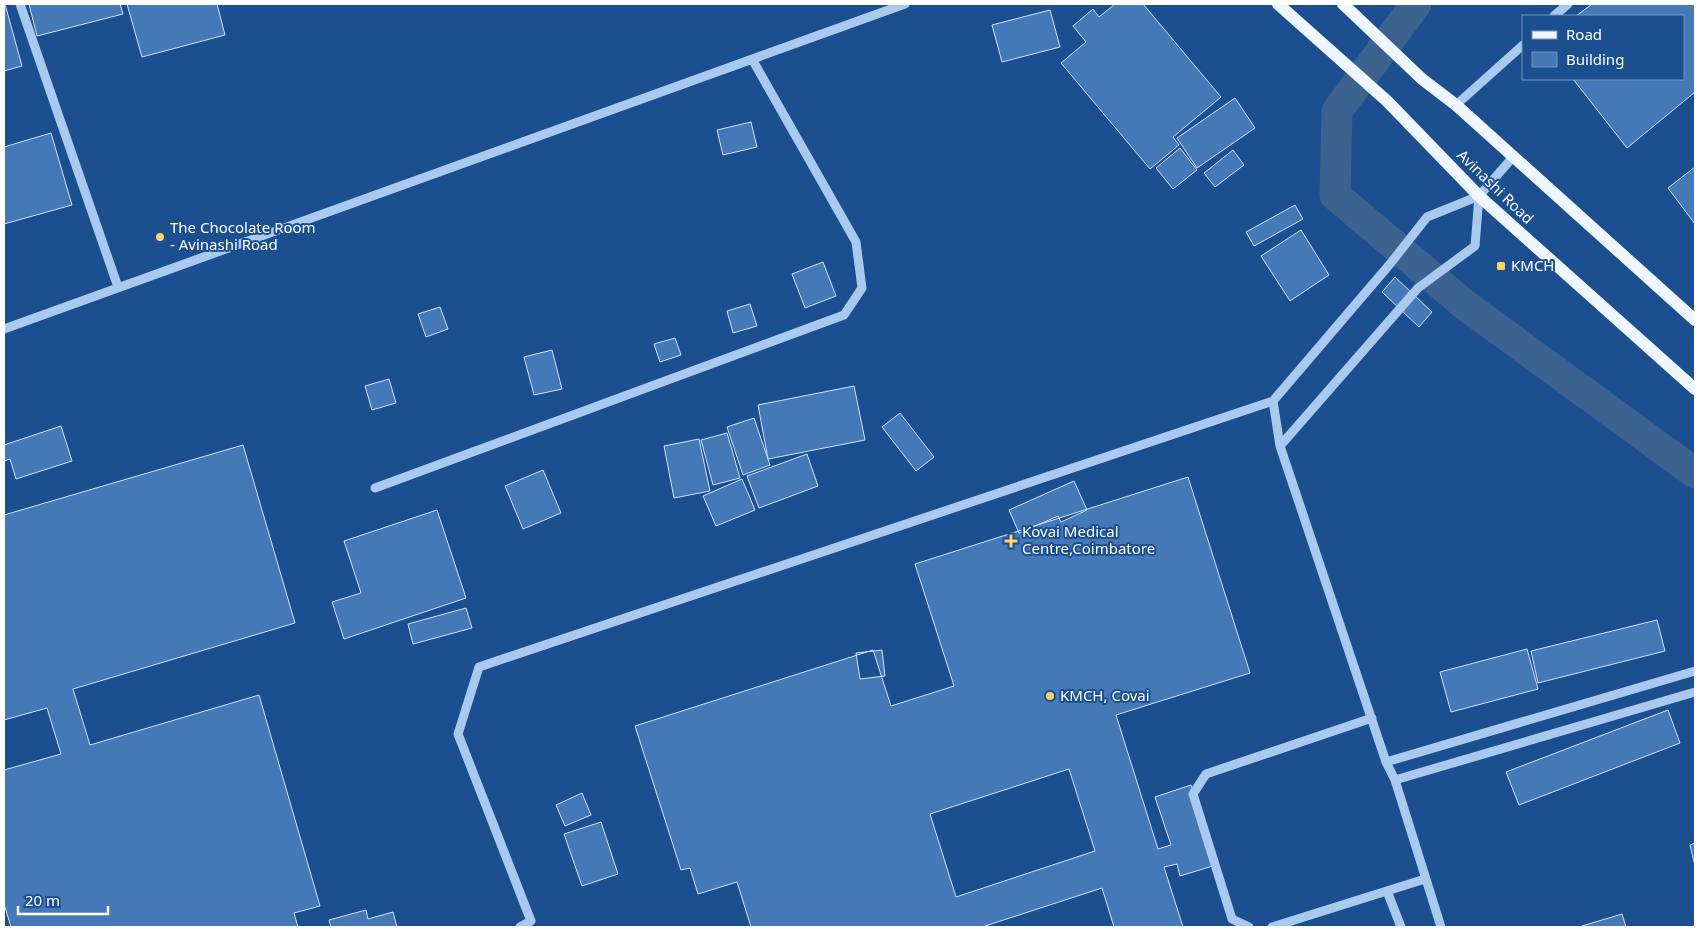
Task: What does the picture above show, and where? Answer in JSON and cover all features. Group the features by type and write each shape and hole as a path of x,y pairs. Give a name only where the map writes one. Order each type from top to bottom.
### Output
{"main road":[{"name":"Avinashi Road","path":"1278,4 1387,101 1479,196 1695,389"},
{"path":"1343,4 1422,79 1456,105 1695,320"}],"street":[{"path":"20,4 118,286"},
{"path":"4,329 118,286 905,4"},
{"path":"1555,15 1568,4"},
{"path":"1456,105 1522,46"},
{"path":"375,488 844,315 862,288 856,242 752,59"},
{"path":"520,927 532,924 458,734 479,667 1273,402 1390,264 1427,217 1479,196 1513,157"},
{"path":"1280,446 1418,288 1475,246 1479,196"},
{"path":"1273,402 1280,446 1386,762 1395,780 1441,927"},
{"path":"1386,762 1695,671"},
{"path":"1395,780 1695,692"},
{"path":"1249,927 1232,919 1192,794 1206,774 1372,718"},
{"path":"1272,927 1425,880"},
{"path":"1387,891 1401,927"}],"building":[{"path":"4,4 22,66 4,71"},
{"path":"29,4 120,4 123,14 37,36"},
{"path":"127,4 217,4 225,35 142,57"},
{"path":"1115,4 1143,4 1221,97 1173,137 1179,145 1150,169 1061,63 1086,42 1073,26 1093,9 1099,17"},
{"path":"1592,4 1695,4 1695,92 1627,148 1574,80 1684,80 1684,15 1577,15"},
{"path":"1050,10 1060,47 1002,62 992,25"},
{"path":"1235,98 1255,128 1197,168 1177,138"},
{"path":"751,122 757,147 723,155 717,130"},
{"path":"51,133 72,205 4,224 4,147"},
{"path":"1180,148 1197,170 1173,189 1156,168"},
{"path":"1233,150 1244,165 1215,187 1204,173"},
{"path":"1695,167 1695,224 1668,188"},
{"path":"1295,205 1303,219 1254,246 1246,232"},
{"path":"1301,230 1329,275 1290,301 1261,256"},
{"path":"823,262 836,296 805,308 792,274"},
{"path":"1395,277 1432,312 1419,327 1382,292"},
{"path":"750,304 757,326 733,333 727,311"},
{"path":"440,307 448,329 426,337 418,314"},
{"path":"675,338 681,355 660,362 654,344"},
{"path":"552,350 562,389 534,395 524,357"},
{"path":"389,379 396,403 372,410 365,386"},
{"path":"854,386 865,440 768,459 758,405"},
{"path":"900,413 934,457 916,471 882,427"},
{"path":"754,418 770,465 743,475 727,427"},
{"path":"61,426 72,461 16,479 10,459 4,461 4,445"},
{"path":"727,433 740,478 713,485 701,440"},
{"path":"699,439 710,491 674,498 664,446"},
{"path":"243,445 295,623 73,689 90,745 259,695 320,906 294,913 298,927 11,927 4,904 4,770 61,754 47,708 4,720 4,515"},
{"path":"807,454 818,486 759,508 747,476"},
{"path":"543,470 561,513 523,529 505,486"},
{"name":"KMCH, Covai","path":"1188,477 1250,673 1116,715 1158,849 1171,845 1155,797 1191,785 1216,865 1180,876 1177,864 1164,867 1183,927 1114,927 1102,888 982,927 751,927 737,882 698,894 690,868 681,870 635,726 873,650 891,706 954,686 915,564","holes":["1069,769 1095,851 956,897 930,814"]},
{"path":"742,479 755,510 716,526 703,496"},
{"path":"1074,481 1087,510 1061,522 1058,516 1019,533 1009,510"},
{"path":"437,510 466,598 344,639 332,602 361,593 344,541"},
{"path":"466,608 472,628 413,644 408,624"},
{"path":"1657,620 1665,651 1538,683 1531,651"},
{"path":"1527,649 1538,689 1451,712 1440,672"},
{"path":"882,650 885,676 860,679 856,653"},
{"path":"1668,710 1680,743 1519,805 1506,772"},
{"path":"582,793 591,815 565,826 556,805"},
{"path":"601,822 618,874 582,886 564,834"},
{"path":"1695,843 1695,866 1690,845"},
{"path":"366,910 368,919 393,912 397,927 331,927 329,920"},
{"path":"1622,914 1626,927 1582,926"}],"waterway":[{"path":"1416,4 1337,111 1335,195 1465,305 1695,473"}],"place":[{"name":"The Chocolate Room - Avinashi Road","path":"160,237"},
{"name":"KMCH","path":"1501,266"},
{"name":"Kovai Medical Centre,Coimbatore","path":"1011,541"},
{"name":"KMCH, Covai","path":"1050,696"}]}
